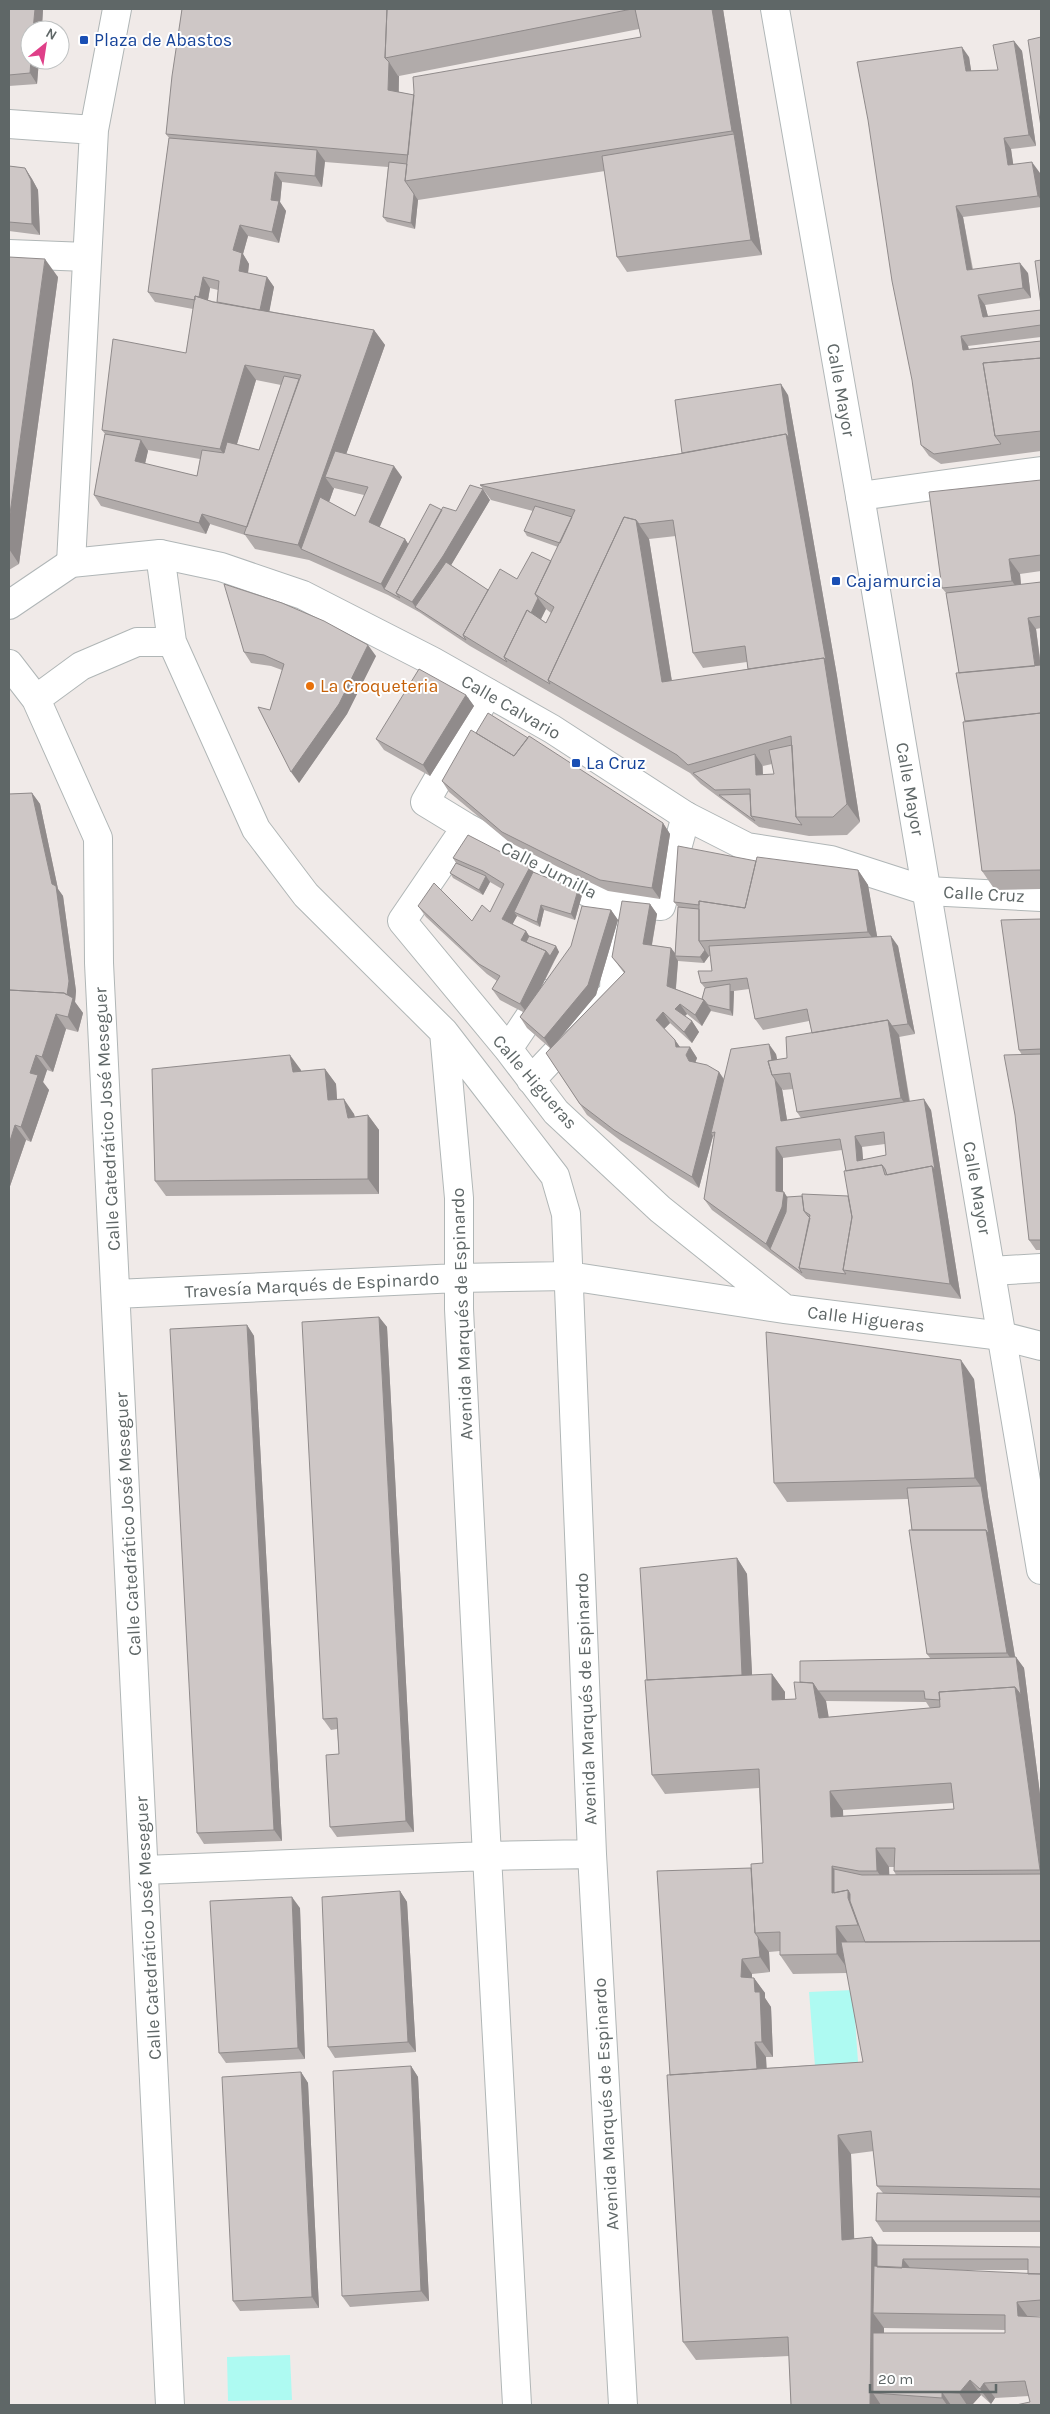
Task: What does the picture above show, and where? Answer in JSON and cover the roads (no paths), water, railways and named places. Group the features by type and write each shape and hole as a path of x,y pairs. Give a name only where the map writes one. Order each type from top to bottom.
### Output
{"street":[{"path":"71,563 94,130 117,9"},
{"name":"Calle Mayor","path":"775,9 860,496 1041,1570"},
{"path":"9,124 94,130"},
{"path":"9,254 87,257"},
{"path":"860,496 1041,471"},
{"name":"Calle Calvario","path":"9,605 71,563 160,554 222,567 303,595 488,693 552,729 686,816 747,847 831,860 927,891"},
{"name":"Avenida Marqués de Espinardo","path":"160,554 172,642 256,829 306,895 444,1032 555,1176 566,1214 592,1854 623,2405"},
{"path":"36,699 81,666 137,642 172,642"},
{"path":"9,692 10,665"},
{"name":"Calle Catedrático José Meseguer","path":"10,665 36,699 98,838 99,963 170,2405"},
{"path":"466,827 425,802 488,693"},
{"name":"Calle Jumilla","path":"466,827 588,907 624,903 661,906 686,816"},
{"name":"Calle Higueras","path":"466,827 402,921 508,1049 556,1112 660,1209 785,1309 1002,1336 1041,1346"},
{"name":"Calle Cruz","path":"927,891 1041,897"},
{"path":"531,1080 614,992 615,957 624,903"},
{"path":"508,1049 557,976"},
{"name":"Avenida Marqués de Espinardo","path":"444,1032 459,1198 458,1278 487,1856 518,2405"},
{"path":"991,1271 1041,1268"},
{"name":"Travesía Marqués de Espinardo","path":"116,1294 458,1278 569,1276 785,1309"},
{"path":"145,1870 487,1856 592,1854"}],"water":[{"path":"853,1990 858,2062 815,2066 809,1992"},
{"path":"290,2355 292,2400 228,2401 227,2357"}],"place":[{"name":"Plaza de Abastos","path":"84,40"},
{"name":"Cajamurcia","path":"836,581"},
{"name":"La Croqueteria","path":"310,686"},
{"name":"La Cruz","path":"576,763"}]}
